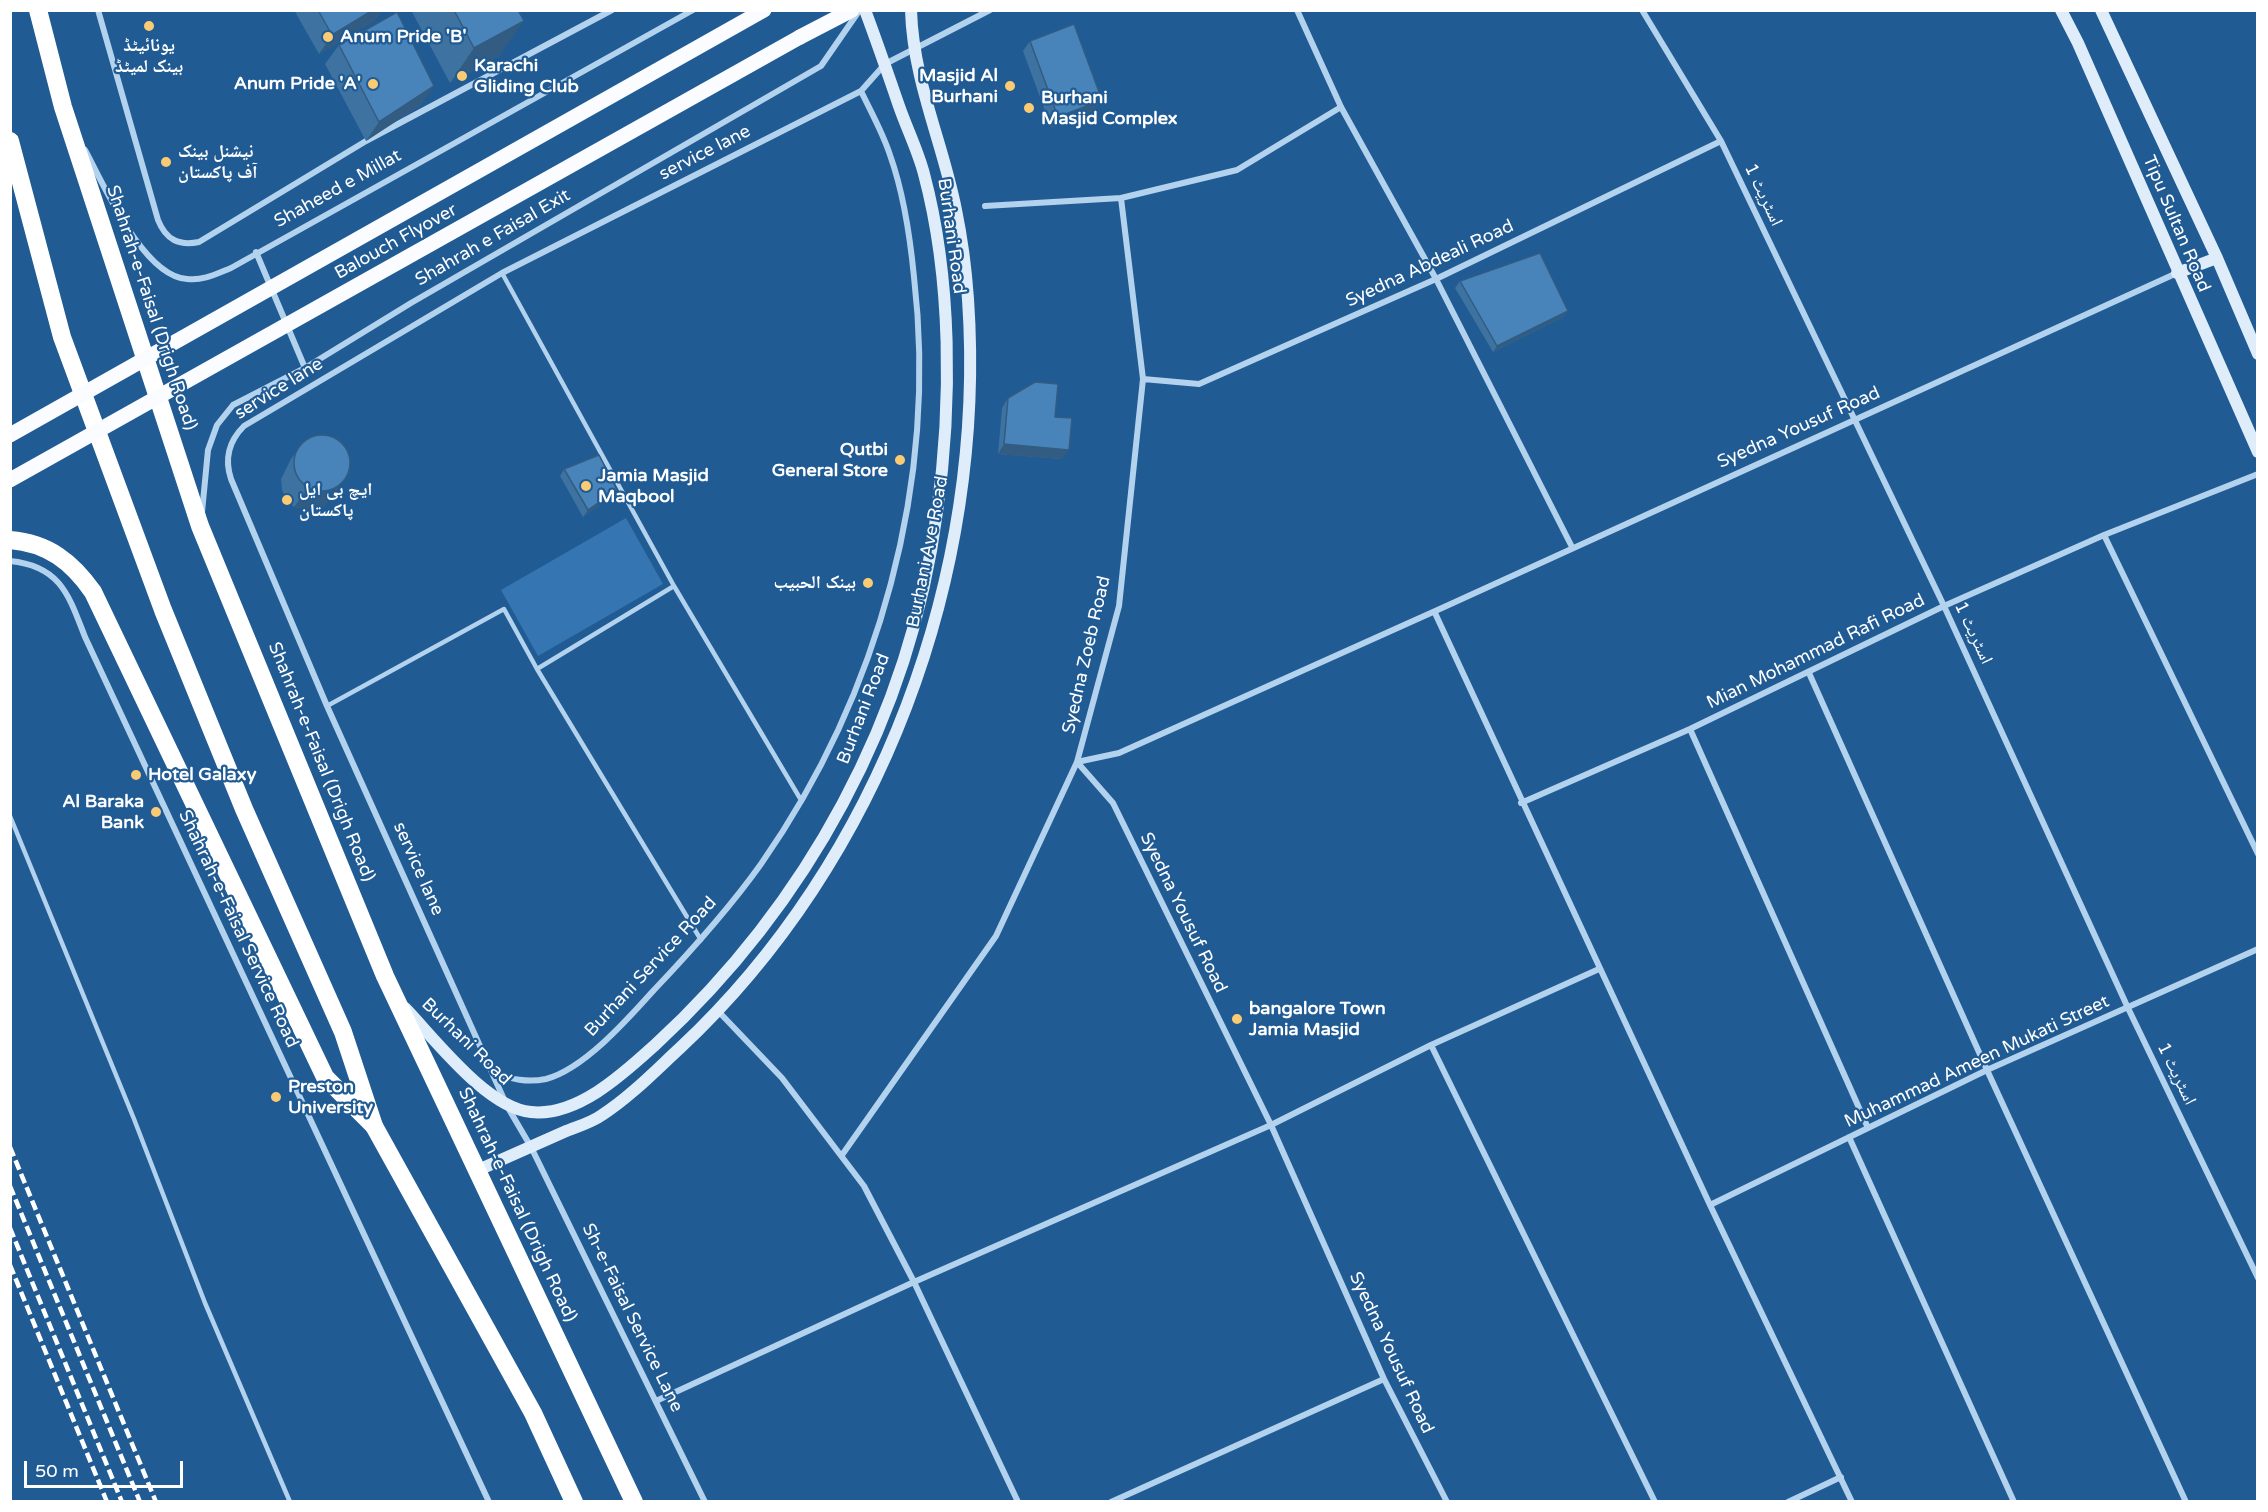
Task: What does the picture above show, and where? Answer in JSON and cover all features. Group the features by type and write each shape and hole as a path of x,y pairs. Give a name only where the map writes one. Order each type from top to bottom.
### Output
{"highway":[{"name":"Shahrah-e-Faisal (Drigh Road)","path":"38,10 63,107 200,526 385,976 634,1502"},
{"path":"10,141 66,348 168,621 244,809 344,1032 374,1126 533,1413 574,1502"},
{"path":"10,540 39,545 59,555 80,573 93,592 325,1077 374,1126"}],"main road":[{"name":"Balouch Flyover","path":"10,435 764,10"},
{"name":"Balouch Flyover","path":"10,480 852,10"}],"street":[{"path":"98,10 158,220 169,238 187,244 199,242 366,141 612,10"},
{"name":"Shaheed e Millat","path":"63,107 112,201 149,258 164,272 184,279 204,279 231,268 693,10"},
{"name":"Shahrah e Faisal Exit","path":"200,526 208,450 217,424 233,405 305,368 411,303 821,66 859,10"},
{"name":"Burhani Road","path":"398,1000 486,1092 507,1106 540,1112 557,1110 587,1098 640,1059 701,1003 795,885 840,812 892,695 922,591 937,512 946,356 940,267 931,204 923,171 866,10"},
{"name":"Burhani Ave Road","path":"719,1012 763,960 808,899 862,810 908,701 928,642 958,513 966,443 970,357 968,296 956,209 919,80 911,10"},
{"name":"service lane","path":"507,1106 327,706 231,479 228,455 232,442 244,426 502,273 861,91 885,64 990,10"},
{"path":"1297,10 1341,107 1436,279 1572,547"},
{"name":"اسٹریٹ 1","path":"1642,10 1720,141 1944,606 2128,1008 2258,1278"},
{"name":"Tipu Sultan Road","path":"2061,10 2078,43 2177,273 2258,452"},
{"name":"Tipu Sultan Road","path":"2101,10 2217,258 2258,354"},
{"name":"Burhani Service Road","path":"494,1073 528,1081 544,1079 567,1069 626,1019 701,940 762,862 801,800 858,684 879,630 894,577 917,439 920,355 911,250 890,154 861,91"},
{"path":"984,206 1121,198 1237,170 1341,107"},
{"name":"Syedna Abdeali Road","path":"1143,379 1199,384 1436,279 1720,141"},
{"name":"Syedna Zoeb Road","path":"842,1155 996,936 1077,762 1119,606 1143,379 1121,198"},
{"path":"256,252 305,368"},
{"path":"2177,273 2217,258"},
{"name":"Syedna Yousuf Road","path":"1446,1502 1384,1379 1271,1125 1113,803 1077,762 1119,753 1434,613 1572,547 2177,273"},
{"name":"Mian Mohammad Rafi Road","path":"1521,802 1690,729 1944,606 2104,535 2258,474"},
{"path":"2104,535 2258,854"},
{"name":"Shahrah-e-Faisal Service Road","path":"10,561 33,565 44,571 68,592 85,637 489,1502"},
{"path":"1434,613 1599,969 1852,1502"},
{"path":"1809,673 1987,1070 2186,1502"},
{"path":"1690,729 1868,1128"},
{"name":"Muhammad Ameen Mukati Street","path":"1710,1205 1987,1070 2258,950"},
{"path":"656,1401 914,1282 1271,1125 1431,1045 1599,969"},
{"path":"476,1170 600,1117 656,1071 719,1012 782,1078 864,1186 914,1282 1018,1502"},
{"path":"1431,1045 1655,1502"},
{"name":"Sh-e-Faisal Service Lane","path":"507,1106 531,1147 705,1502"},
{"path":"1849,1137 2014,1502"},
{"path":"1111,1502 1384,1379"},
{"path":"1788,1502 1841,1477"}],"lane":[{"path":"502,273 674,586 801,800"},
{"path":"537,669 674,586"},
{"path":"327,706 504,609 537,669 701,940"},
{"path":"10,816 134,1119 205,1303 290,1502"}],"shaded area":[{"path":"626,518 663,584 538,656 501,590"}],"building":[{"path":"318,10 373,10 332,35"},
{"path":"454,10 518,10 524,21 474,48"},
{"name":"Anum Pride 'A'","path":"397,12 434,86 379,122 339,45"},
{"path":"1074,24 1102,100 1058,117 1030,41"},
{"path":"1540,253 1568,311 1497,346 1460,281"},
{"path":"1035,382 1058,384 1055,417 1072,418 1069,450 1004,444 1008,398"},
{"path":"316,435 328,435 342,443 350,457 348,474 342,483 328,491 316,491 299,479 294,469 294,457 306,440"},
{"name":"Jamia Masjid Maqbool","path":"599,455 617,490 588,510 564,469"}],"railway":[{"path":"10,1147 156,1502"},
{"path":"10,1186 140,1502"},
{"path":"10,1228 122,1502"},
{"path":"10,1265 107,1502"}],"place":[{"name":"یونائیٹڈ بینک لمیٹڈ","path":"149,26"},
{"name":"Anum Pride 'B'","path":"328,37"},
{"name":"Karachi Gliding Club","path":"462,76"},
{"name":"Anum Pride 'A'","path":"373,84"},
{"name":"Masjid Al Burhani","path":"1010,86"},
{"name":"Burhani Masjid Complex","path":"1029,108"},
{"name":"نیشنل بینک آف پاکستان","path":"166,162"},
{"name":"Qutbi General Store","path":"900,460"},
{"name":"Jamia Masjid Maqbool","path":"586,486"},
{"name":"ایچ بی ایل پاکستان","path":"287,500"},
{"name":"بينک الحبيب","path":"868,583"},
{"name":"Hotel Galaxy","path":"136,775"},
{"name":"Al Baraka Bank","path":"156,812"},
{"name":"bangalore Town Jamia Masjid","path":"1237,1019"},
{"name":"Preston University","path":"276,1097"}]}
